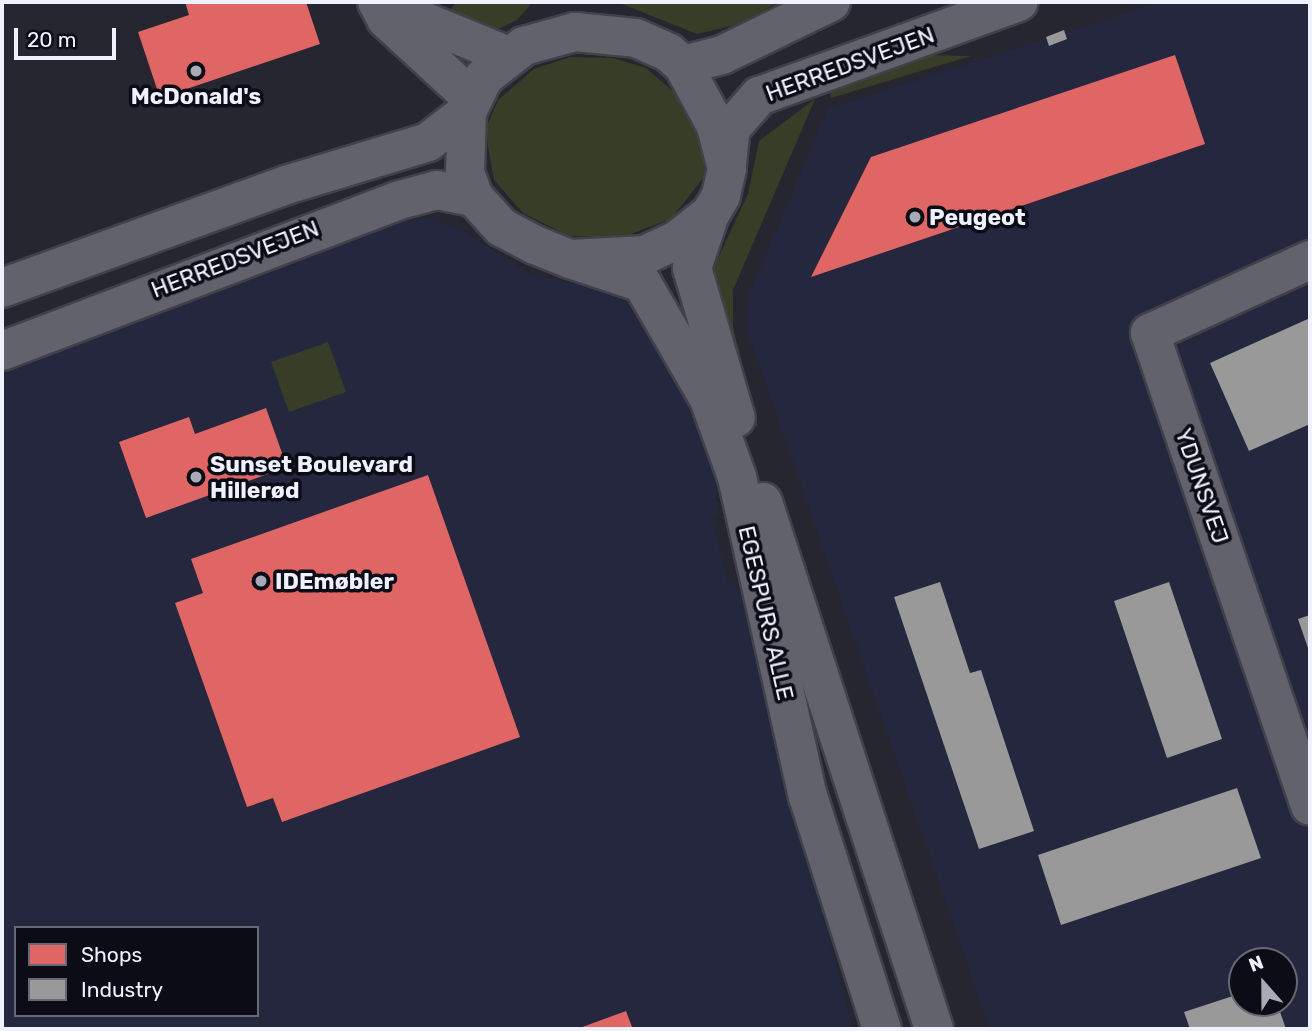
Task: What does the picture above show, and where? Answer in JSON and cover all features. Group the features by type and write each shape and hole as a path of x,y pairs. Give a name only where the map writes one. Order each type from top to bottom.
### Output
{"street":[{"path":"377,2 436,21 506,55"},
{"path":"377,2 386,19 469,105"},
{"path":"683,65 722,55 831,2"},
{"name":"HERREDSVEJEN","path":"710,214 727,169 731,128 760,96 1019,2"},
{"path":"2,288 286,185 428,142 469,105 506,55 549,19 599,17 683,65 716,126 727,169"},
{"path":"469,105 462,140 474,197"},
{"name":"HERREDSVEJEN","path":"2,351 396,201 437,190 474,197"},
{"name":"EGESPURS ALLE","path":"474,197 501,227 570,259 642,283 709,399 737,477 808,796 883,1029"},
{"path":"570,259 645,255 710,214"},
{"name":"EGESPURS ALLE","path":"710,214 692,268 934,1029"},
{"name":"YDUNSVEJ","path":"1310,260 1150,333 1310,806"}],"shaded area":[{"path":"1159,2 1310,2 1310,1029 990,1029 748,333 747,299 828,109"},
{"path":"427,217 467,232 530,274 615,292 661,344 713,449 718,516 712,519 728,583 735,582 760,630 800,828 853,1029 2,1029 2,374 357,235"}],"green space":[{"path":"456,2 533,2 517,20 494,31 448,13"},
{"path":"617,2 780,2 735,25 697,34"},
{"path":"933,55 971,56 831,98 830,93"},
{"path":"570,57 613,58 646,68 697,112 707,159 704,177 671,219 620,238 569,236 523,213 494,180 485,130 498,100 534,69"},
{"path":"815,99 733,290 733,327 758,427 751,423 712,271 748,194 759,141"},
{"path":"328,342 346,392 289,412 271,362"}],"building: Shops":[{"name":"McDonald's","path":"185,2 306,2 320,44 160,98 138,32 189,15"},
{"name":"Peugeot","path":"1175,55 1205,144 811,277 871,157"},
{"path":"266,408 287,467 146,518 119,442 189,417 195,434"},
{"path":"428,475 520,737 282,822 273,798 247,807 175,603 203,593 191,559"},
{"path":"626,1011 632,1027 577,1029"}],"building: Industry":[{"path":"1064,30 1067,39 1049,46 1046,37"},
{"path":"1310,318 1310,424 1249,451 1210,363"},
{"path":"940,582 970,673 981,670 1034,831 979,849 894,597"},
{"path":"1169,582 1222,739 1167,758 1114,601"},
{"path":"1310,615 1310,654 1298,619"},
{"path":"1237,788 1261,858 1061,925 1038,855"},
{"path":"1228,998 1228,1017 1282,1017 1286,1029 1190,1029 1184,1012"}],"place":[{"name":"McDonald's","path":"196,71"},
{"name":"Peugeot","path":"915,217"},
{"name":"Sunset Boulevard Hillerød","path":"196,477"},
{"name":"IDEmøbler","path":"261,581"}]}
